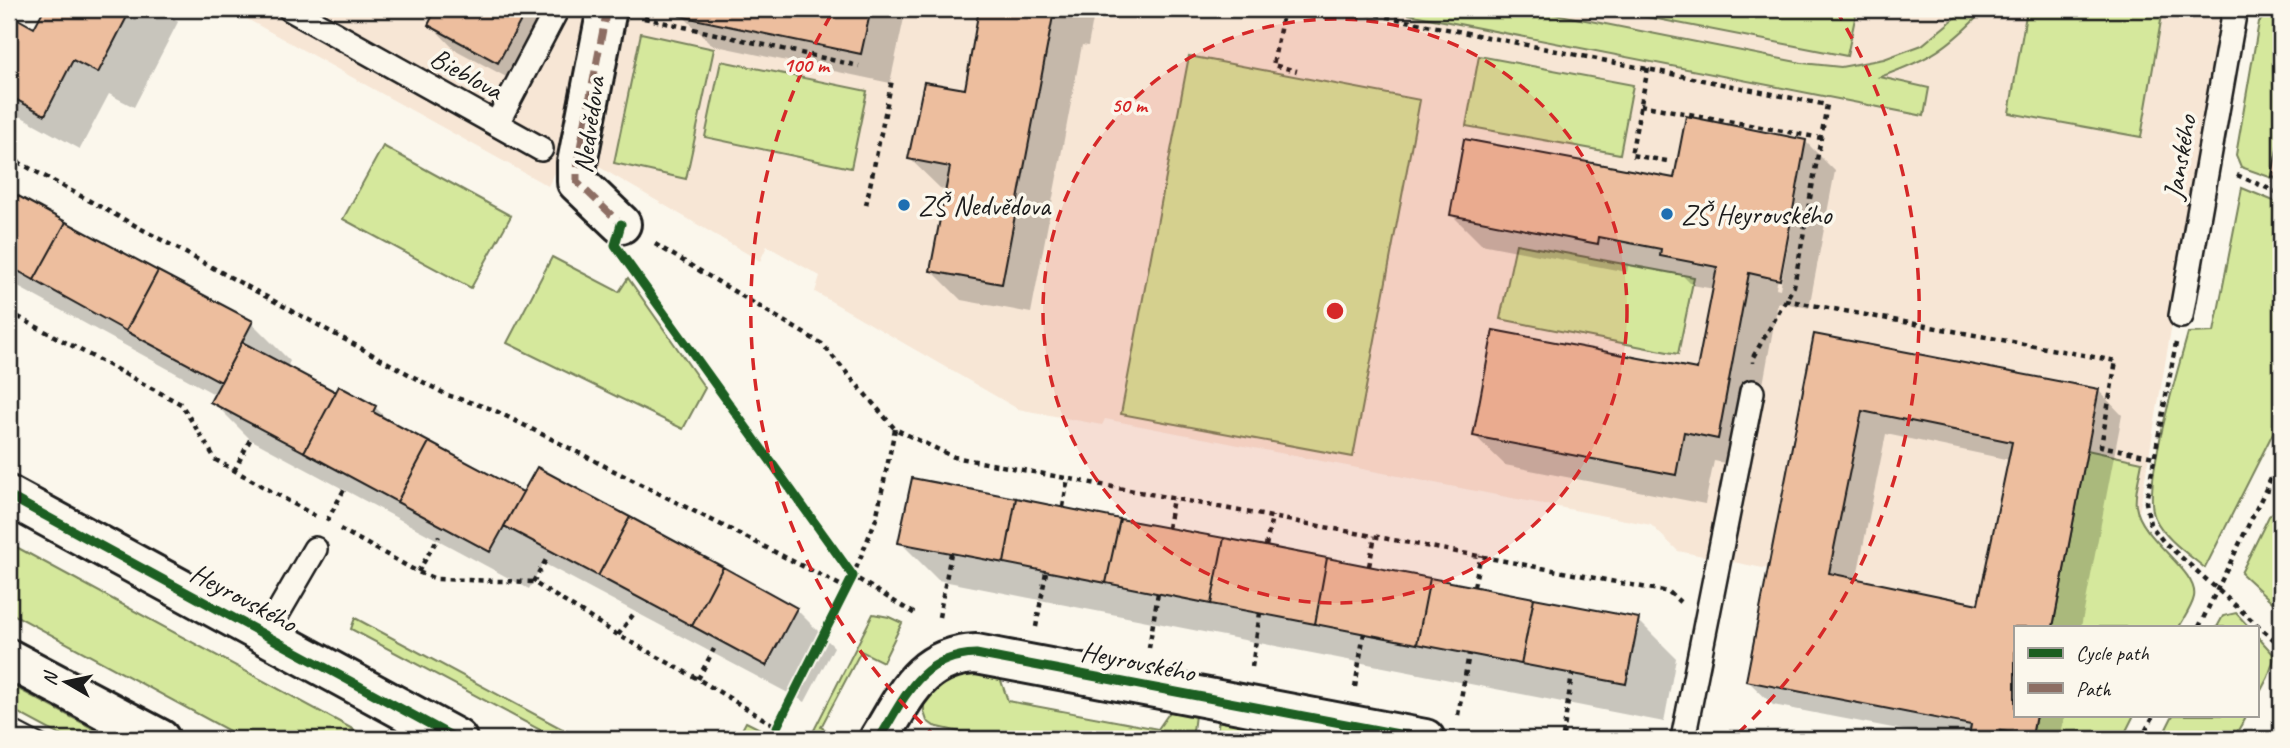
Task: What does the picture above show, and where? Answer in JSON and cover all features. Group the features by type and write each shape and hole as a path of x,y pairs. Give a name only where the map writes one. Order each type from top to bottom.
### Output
{"street":[{"name":"Nedvědova","path":"607,10 577,163 577,182 621,224"},
{"name":"Heyrovského","path":"9,496 457,739"},
{"name":"Heyrovského","path":"879,739 922,675 945,659 976,654 1425,739"},
{"path":"16,661 160,739"}],"lane":[{"name":"Bieblova","path":"290,9 541,149"},
{"path":"497,123 557,9"},
{"name":"Janského","path":"2181,316 2235,9"},
{"path":"1683,739 1752,393"},
{"path":"265,635 315,549"}],"path":[{"path":"1284,9 1273,65 1297,71"},
{"path":"1346,9 1826,105 1794,286 1753,357 1752,393"},
{"path":"2274,9 2281,10"},
{"path":"607,10 859,66"},
{"path":"1648,68 1631,155 1667,161"},
{"path":"866,205 892,80"},
{"path":"1640,105 1821,138"},
{"path":"9,157 447,395 492,410 846,588"},
{"path":"621,224 822,344 895,429 954,457 1669,592 1683,606"},
{"path":"1785,300 2116,361 2101,446 2154,457"},
{"path":"9,312 181,404 216,460 418,572 436,579 533,582 618,635 777,727 783,716"},
{"path":"2181,316 2146,502 2150,524 2163,541 2281,646"},
{"path":"841,600 876,519 895,429"},
{"path":"234,471 252,436"},
{"path":"2200,626 2281,458"},
{"path":"1063,507 1068,478"},
{"path":"326,522 346,486"},
{"path":"2265,490 2281,493"},
{"path":"1168,528 1173,498"},
{"path":"1266,546 1272,516"},
{"path":"418,572 439,536"},
{"path":"1369,566 1375,536"},
{"path":"939,617 951,553"},
{"path":"1474,586 1481,555"},
{"path":"533,582 545,559"},
{"path":"845,565 853,576 915,614"},
{"path":"1034,635 1046,572"},
{"path":"1148,656 1157,593"},
{"path":"618,635 635,612"},
{"path":"1251,675 1260,613"},
{"path":"1354,695 1364,633"},
{"path":"698,679 714,649"},
{"path":"1458,715 1469,654"},
{"path":"1563,736 1572,674"},
{"path":"2141,739 2153,716"}],"shaded area":[{"path":"253,9 592,9 563,158 548,186 247,19"},
{"name":"ZŠ Heyrovského","path":"628,9 2227,9 2132,553 2069,541 2053,626 2014,626 2014,716 2036,716 2032,736 2001,731 1999,739 1969,736 1971,725 1746,681 1768,569 1678,551 1651,525 1105,419 1102,425 1018,409 815,292 820,276 767,246 760,261 594,164"}],"green space":[{"path":"1383,9 1530,9 1802,63 1841,67 1884,59 1922,45 1966,9 1985,9 1960,34 1937,51 1880,77 1929,88 1924,116"},
{"path":"1606,9 1857,9 1847,56"},
{"path":"2027,9 2163,9 2141,137 2009,113"},
{"path":"2264,17 2281,19 2281,128 2272,177 2281,181 2241,167 2236,155 2259,22"},
{"path":"641,33 714,49 686,179 614,163"},
{"path":"1189,56 1420,100 1353,457 1121,414"},
{"path":"1479,56 1633,85 1620,154 1466,126"},
{"path":"721,61 867,91 851,168 705,137"},
{"path":"383,146 511,216 471,288 343,219"},
{"path":"2242,188 2281,204 2281,417 2205,568 2177,545 2159,525 2152,503 2153,481 2162,428 2188,333 2214,332"},
{"path":"1516,244 1694,277 1678,354 1500,319"},
{"path":"552,257 619,292 628,278 705,388 683,429 507,343"},
{"path":"2087,450 2142,462 2136,490 2136,506 2140,519 2188,577 2194,597 2190,609 2180,626 2053,626"},
{"path":"2281,505 2281,610 2241,573 2269,516"},
{"path":"9,543 371,739 244,739 9,612"},
{"path":"2236,613 2248,626 2218,626 2223,616"},
{"path":"873,614 902,623 883,662 861,651 821,727 842,739 821,739 812,734"},
{"path":"355,618 581,739 557,739 351,629"},
{"path":"2258,637 2275,656 2258,696"},
{"path":"997,669 1008,701 1158,729 1172,709 1195,715 1192,739 1007,739 991,736 990,739 934,726 927,721 924,699 943,678"},
{"path":"9,684 113,739 67,739 9,708"},
{"path":"2036,716 2134,716 2122,739 1999,739 2001,731 2032,736"},
{"path":"2172,716 2246,716 2233,739 2161,739"},
{"path":"1219,719 1251,724 1253,739 1216,739"},
{"path":"746,722 760,729 754,739 737,739"}],"building":[{"path":"44,9 131,9 98,73 73,60 45,115 9,96 9,14 34,28"},
{"path":"436,9 527,9 498,63 428,25"},
{"path":"682,9 871,9 861,54 680,16"},
{"path":"979,9 1061,9 1059,17 1053,16 1002,284 930,271 950,167 908,159 924,82 965,89"},
{"path":"1686,116 1806,140 1780,280 1749,273 1718,439 1684,432 1676,475 1473,436 1493,330 1697,369 1717,267 1660,256 1661,249 1599,237 1598,244 1450,215 1464,139 1674,178"},
{"path":"2281,128 2281,179 2272,177"},
{"path":"9,191 66,222 34,280 9,266"},
{"path":"66,222 158,271 126,331 34,280"},
{"path":"158,271 253,321 221,382 126,331"},
{"path":"1814,334 2099,389 2053,626 2014,626 2014,716 2036,716 2032,736 2001,731 1999,739 1969,736 1971,725 1746,681","holes":["1862,411 2012,442 1978,604 1829,573"]},
{"path":"242,342 336,392 304,452 210,402"},
{"path":"339,386 376,406 373,412 429,442 397,502 304,452"},
{"path":"429,442 523,492 490,552 397,502"},
{"path":"537,467 630,517 598,576 504,526"},
{"path":"912,478 1016,498 1004,563 898,543"},
{"path":"1016,498 1120,519 1106,583 1004,563"},
{"path":"630,517 723,567 692,626 598,576"},
{"path":"1120,519 1224,538 1211,604 1106,583"},
{"path":"1224,538 1327,558 1315,624 1211,604"},
{"path":"1327,558 1430,578 1417,644 1315,624"},
{"path":"723,567 797,608 766,666 692,626"},
{"path":"1430,578 1534,598 1521,664 1417,644"},
{"path":"1534,598 1639,618 1626,684 1521,664"}],"tram line":[{"path":"9,717 51,739"}],"marked path":[{"path":"607,9 577,163 577,182 621,224"}],"cycle path":[{"path":"621,224 615,245 853,576 777,727"},
{"path":"9,496 457,739"},
{"path":"879,739 916,681 941,662 976,654 1425,739"}],"place":[{"name":"ZŠ Nedvědova","path":"904,205"},
{"name":"ZŠ Heyrovského","path":"1667,214"}]}
